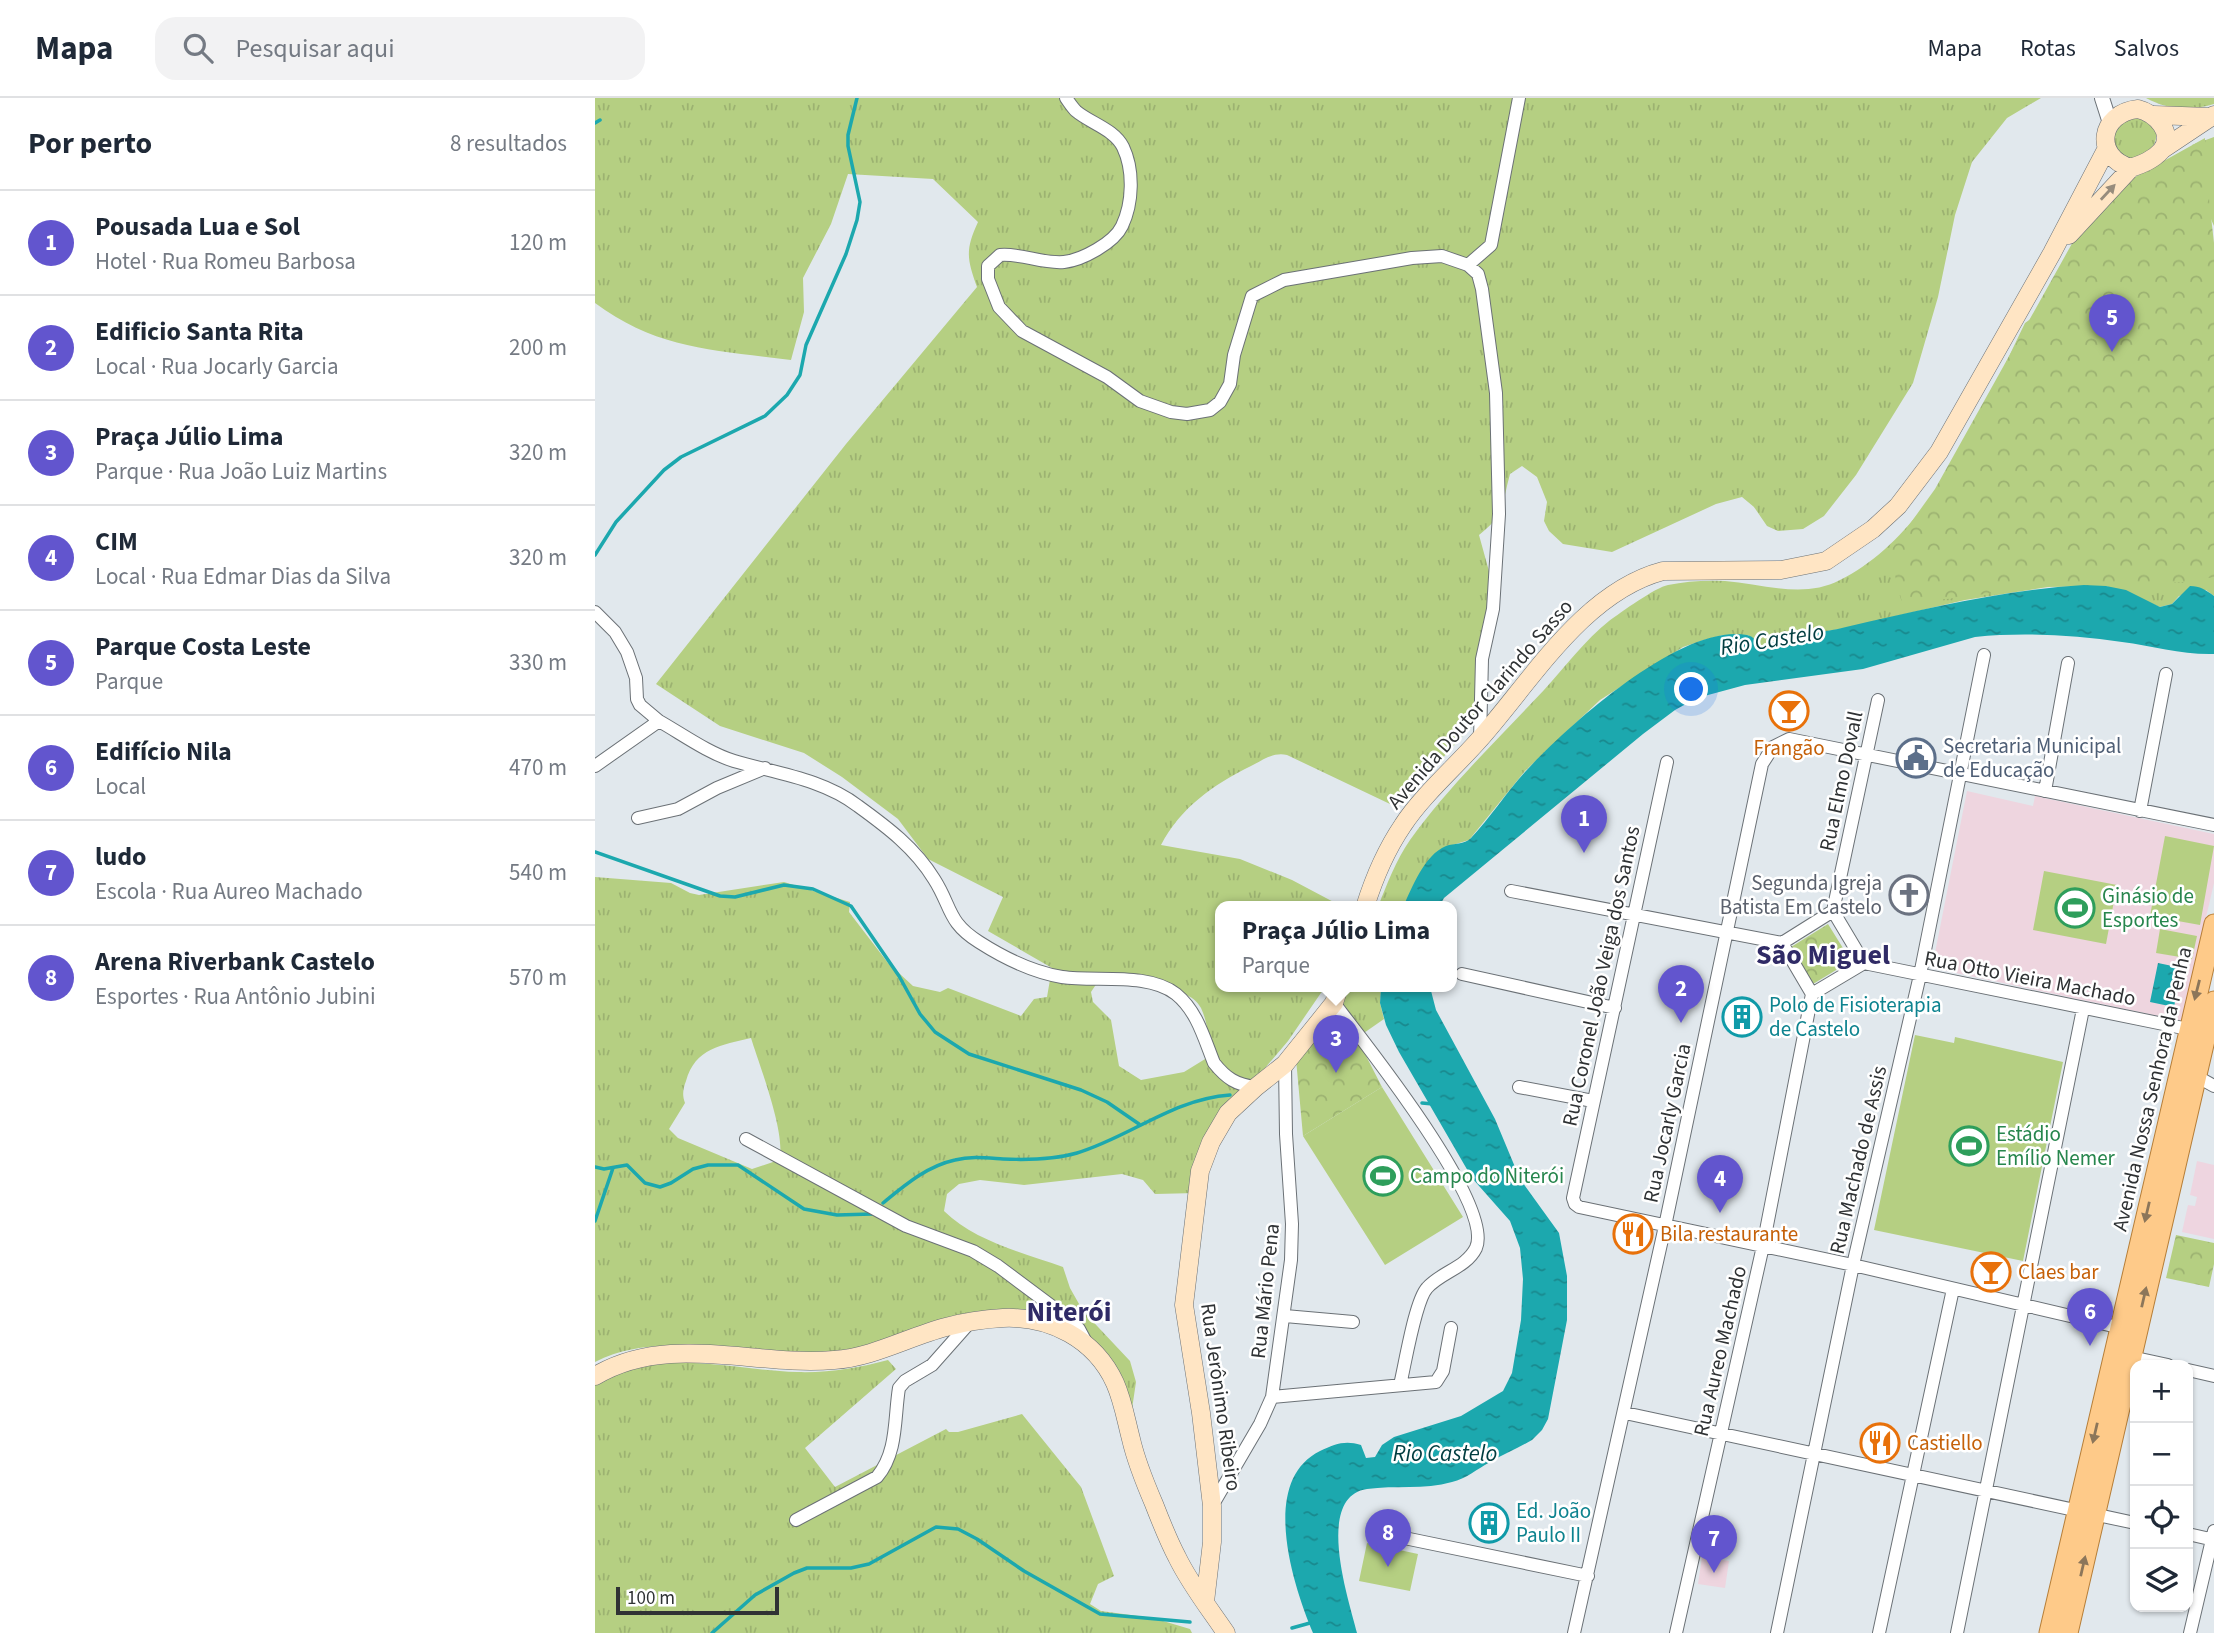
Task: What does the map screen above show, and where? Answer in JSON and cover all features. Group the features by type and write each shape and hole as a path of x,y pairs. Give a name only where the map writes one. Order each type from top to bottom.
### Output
{"main road":[{"name":"Avenida Doutor Clarindo Sasso","path":"1367,901 1384,856 1405,822 1480,740 1580,620 1615,592 1645,576 1663,571 1781,570 1826,561 1873,528 1898,506 1939,452 2052,253 2107,148 2106,131 2110,123 2117,115 2139,107 2211,116"},
{"path":"2139,107 2164,130 2163,149"},
{"name":"Avenida Doutor Clarindo Sasso","path":"2052,253 2131,168 2154,158 2211,116"},
{"path":"2107,148 2116,162 2131,168"},
{"name":"Avenida Nossa Senhora da Penha","path":"2068,1633 2086,1512 2128,1330 2188,1029 2213,928"},
{"path":"1285,1064 1336,995"},
{"name":"Avenida Nossa Senhora da Penha","path":"2049,1633 2130,1357 2128,1330 2214,1000"},
{"name":"Rua Jerônimo Ribeiro","path":"1205,1602 1212,1542 1212,1506 1184,1305 1198,1188 1204,1158 1227,1113 1285,1064"},
{"path":"595,1376 619,1363 653,1355 836,1360 870,1353 945,1327 971,1321 1018,1318 1057,1327 1088,1344 1115,1382 1139,1468 1153,1503 1178,1559 1226,1633"}],"street":[{"path":"1066,98 1076,111 1113,135 1122,145 1131,183 1129,204 1121,228 1105,244 1087,256 1065,262 1043,262 1020,255 1000,254 988,267 988,279 999,307 1022,331 1107,377 1140,401 1171,412 1187,414 1210,410 1220,402 1230,384 1234,355 1252,296 1284,280 1412,258 1442,257 1458,260 1478,274 1493,360 1498,446 1498,539 1493,609 1482,659 1480,740"},
{"path":"1468,265 1491,245 1519,98"},
{"path":"2102,98 2110,123"},
{"path":"595,612 615,632 627,652 636,678 640,705 659,721 731,760 797,778 855,803 908,845 935,880 955,923 965,933 999,954 1041,972 1063,977 1146,982 1169,989 1190,1008 1218,1069 1234,1083 1256,1087"},
{"name":"Rua Machado de Assis","path":"1777,1633 1853,1265 1920,975 1984,655"},
{"path":"2045,791 2068,663"},
{"path":"2140,811 2166,674"},
{"name":"Rua Elmo Dovall","path":"1833,911 1878,700"},
{"path":"595,766 659,721"},
{"name":"Rua Jocarly Garcia","path":"1574,1633 1625,1413 1762,764 1773,747 1789,739 1867,754"},
{"path":"1867,754 2214,825"},
{"name":"Rua Coronel João Veiga dos Santos","path":"1665,1226 1579,1207 1573,1198 1667,762"},
{"path":"638,818 678,809 717,788 765,768"},
{"path":"1511,891 1782,943 1833,911 1864,962 1812,994 1782,943"},
{"name":"Rua Otto Vieira Machado","path":"1864,962 2188,1029"},
{"path":"1462,974 1615,1008"},
{"name":"Rua Aureo Machado","path":"1676,1633 1763,1247 1812,994"},
{"path":"1336,995 1425,1126 1472,1210 1478,1240 1468,1260 1433,1282 1421,1297 1400,1385"},
{"path":"1957,1633 2083,1009"},
{"name":"Rua Mário Pena","path":"1212,1506 1260,1424 1272,1397 1291,1261 1292,1224 1285,1064"},
{"path":"2196,1076 2214,1086"},
{"path":"1520,1087 1593,1101"},
{"path":"746,1139 906,1226 973,1251 998,1266 1069,1319 1088,1344"},
{"path":"1665,1226 1853,1265 2128,1330"},
{"path":"1878,1633 1953,1289"},
{"path":"1285,1316 1353,1322"},
{"path":"796,1520 877,1477 885,1467 892,1448 899,1388 905,1381 932,1365 971,1321"},
{"path":"1272,1397 1436,1382 1443,1371 1451,1328"},
{"path":"2130,1357 2144,1360"},
{"path":"2193,1371 2214,1376"},
{"path":"1625,1413 2130,1522"},
{"path":"1385,1534 1588,1576"},
{"path":"2190,1633 2213,1537 2193,1535"}],"shaded area":[{"path":"1967,791 2033,806 2035,796 2214,834 2214,883 2182,1021 1932,968"},
{"path":"2197,1161 2214,1165 2214,1239 2182,1232 2188,1205 2195,1206 2197,1197 2190,1195"},
{"path":"1702,1557 1729,1561 1725,1588 1698,1584"}],"green space":[{"path":"595,98 2041,98 2007,118 1972,162 1955,215 1938,297 1913,383 1856,475 1824,516 1803,529 1778,531 1767,526 1754,507 1742,497 1716,504 1612,552 1563,544 1549,531 1544,521 1547,502 1537,477 1522,466 1510,474 1498,515 1479,535 1495,593 1476,721 1404,801 1390,804 1287,755 1277,755 1264,759 1211,789 1188,808 1169,831 1161,845 1240,859 1292,880 1332,901 1215,901 1215,992 1322,992 1288,1041 1248,1088 1211,1141 1197,1193 1155,1194 1143,1180 1122,1174 1024,1185 980,1180 959,1184 947,1194 944,1211 985,1238 1063,1267 1070,1288 1083,1311 1130,1361 1136,1382 1132,1409 1116,1374 1033,1315 858,1351 801,1356 697,1347 645,1347 620,1352 595,1362 595,877 671,883 699,895 784,882 850,902 849,912 888,963 913,986 940,992 948,988 1021,1016 1034,999 1047,997 1052,968 988,931 1003,897 928,859 898,819 842,777 804,753 720,726 656,684 846,444 977,287 971,269 969,247 978,222 933,179 848,174 831,224 803,278 804,312 791,360 689,345 665,339 618,319 595,303","holes":["1097,983 1169,989 1194,1000 1201,1008 1205,1020 1210,1056 1184,1072 1141,1080 1119,1066 1111,1020 1093,1002 1091,992","751,1038 779,1134 779,1160 752,1169 678,1138 669,1129 685,1103 684,1087 690,1070 696,1061 711,1050"]},
{"path":"2146,98 2214,98 2214,104 2179,108"},
{"path":"2141,116 2156,131 2154,145 2136,160 2118,156 2112,134 2121,122"},
{"path":"2214,137 2214,226 2199,192 2192,145"},
{"path":"2205,138 2205,163 2214,243 2214,577 2187,582 2120,585 2068,583 1947,599 1902,602 1889,553 1935,489 2079,231 2135,177"},
{"path":"2032,318 2214,403 2214,596 2206,590 2179,596 2172,604 2160,607 2106,586 2048,587 1965,600 1845,628 1772,641 1763,647 1748,635 1723,635 1683,647 1600,700 1525,771 1469,840 1446,847 1427,864 1406,901 1380,901 1405,848 1425,820 1474,763 1600,628 1621,612 1668,585 1718,581 1783,589 1812,589 1840,580 1872,560 1901,533 1951,467 1972,431 2025,323"},
{"path":"2165,836 2214,846 2200,925 2150,916"},
{"name":"Ginásio de Esportes","path":"2044,871 2117,885 2106,944 2033,930"},
{"path":"1828,924 1851,961 1813,984 1791,947"},
{"path":"2160,929 2197,936 2192,959 2156,953"},
{"path":"1331,992 1381,992 1384,1019 1361,1035"},
{"path":"1344,1013 1382,1087 1303,1136 1296,1059"},
{"name":"Estádio Emílio Nemer","path":"1915,1035 1954,1043 1955,1037 2063,1062 2023,1261 1874,1230"},
{"name":"Campo do Niterói","path":"1382,1087 1463,1217 1385,1265 1303,1136"},
{"path":"2176,1235 2214,1243 2214,1264 2209,1287 2166,1278"},
{"path":"888,1360 896,1369 805,1448 835,1487 946,1429 949,1432 958,1432 1022,1414 1081,1487 1114,1576 1098,1584 1090,1604 1101,1611 1153,1618 1190,1629 1192,1633 595,1633 595,1381 643,1365 669,1363 809,1372 843,1369"},
{"path":"1367,1543 1418,1554 1410,1591 1359,1581"}],"water":[{"name":"Rio Castelo","path":"2106,586 2126,590 2160,607 2172,604 2190,586 2206,590 2214,596 2214,654 2067,636 1975,637 1863,669 1745,685 1697,698 1675,710 1643,734 1442,901 1406,901 1431,857 1446,846 1471,838 1525,772 1568,730 1627,682 1659,661 1691,645 1720,635 1747,635 1763,647 1793,637 1964,601 2054,588"},
{"path":"2158,963 2182,968 2174,1007 2150,1002"},
{"name":"Rio Castelo","path":"1381,992 1431,992 1436,1010 1495,1119 1520,1179 1559,1233 1567,1276 1567,1320 1548,1419 1532,1440 1457,1481 1431,1486 1367,1489 1351,1496 1342,1510 1338,1530 1343,1575 1357,1633 1313,1633 1297,1589 1286,1535 1290,1485 1301,1465 1320,1451 1345,1443 1361,1445 1366,1458 1375,1457 1382,1445 1394,1437 1461,1416 1503,1391 1512,1373 1521,1320 1523,1279 1520,1248 1510,1221 1472,1178 1399,1052 1386,1025 1380,1003"}],"waterway":[{"path":"595,555 616,522 664,470 681,457 765,416 787,395 800,375 806,345 846,254 857,220 860,202 848,146 857,98"},
{"path":"595,123 600,120"},
{"path":"595,852 720,896 735,897 784,885 813,889 851,906 899,976 920,1014 935,1032 969,1054 1081,1090 1107,1102 1139,1124"},
{"path":"883,1203 917,1177 945,1163 967,1158 1031,1159 1077,1153 1189,1104 1230,1095"},
{"path":"1422,1103 1433,1104"},
{"path":"595,1167 604,1169 627,1165 645,1183 660,1187 693,1169 708,1165 738,1165 804,1209 837,1215 872,1214"},
{"path":"595,1221 613,1168"},
{"path":"712,1633 755,1595 794,1573 807,1568 851,1568 869,1564 936,1527 958,1529 977,1539 1024,1571 1100,1614 1190,1622"},
{"path":"1292,1628 1310,1623"}],"place":[{"name":"Parque Costa Leste","path":"2112,352"},
{"name":"Frangão","path":"1789,711"},
{"name":"Secretaria Municipal de Educação","path":"1916,758"},
{"name":"Pousada Lua e Sol","path":"1584,853"},
{"name":"Segunda Igreja Batista Em Castelo","path":"1909,895"},
{"name":"Ginásio de Esportes","path":"2075,908"},
{"name":"Polo de Fisioterapia de Castelo","path":"1742,1017"},
{"name":"Edificio Santa Rita","path":"1681,1023"},
{"name":"Praça Júlio Lima","path":"1336,1073"},
{"name":"Estádio Emílio Nemer","path":"1969,1146"},
{"name":"Campo do Niterói","path":"1383,1176"},
{"name":"CIM","path":"1720,1213"},
{"name":"Bila restaurante","path":"1633,1234"},
{"name":"Claes bar","path":"1991,1272"},
{"name":"Edifício Nila","path":"2090,1346"},
{"name":"Castiello","path":"1880,1443"},
{"name":"Ed. João Paulo II","path":"1489,1523"},
{"name":"Arena Riverbank Castelo","path":"1388,1567"},
{"name":"ludo","path":"1714,1573"}],"district":[{"name":"São Miguel","path":"1823,954"},
{"name":"Niterói","path":"1069,1311"}]}
